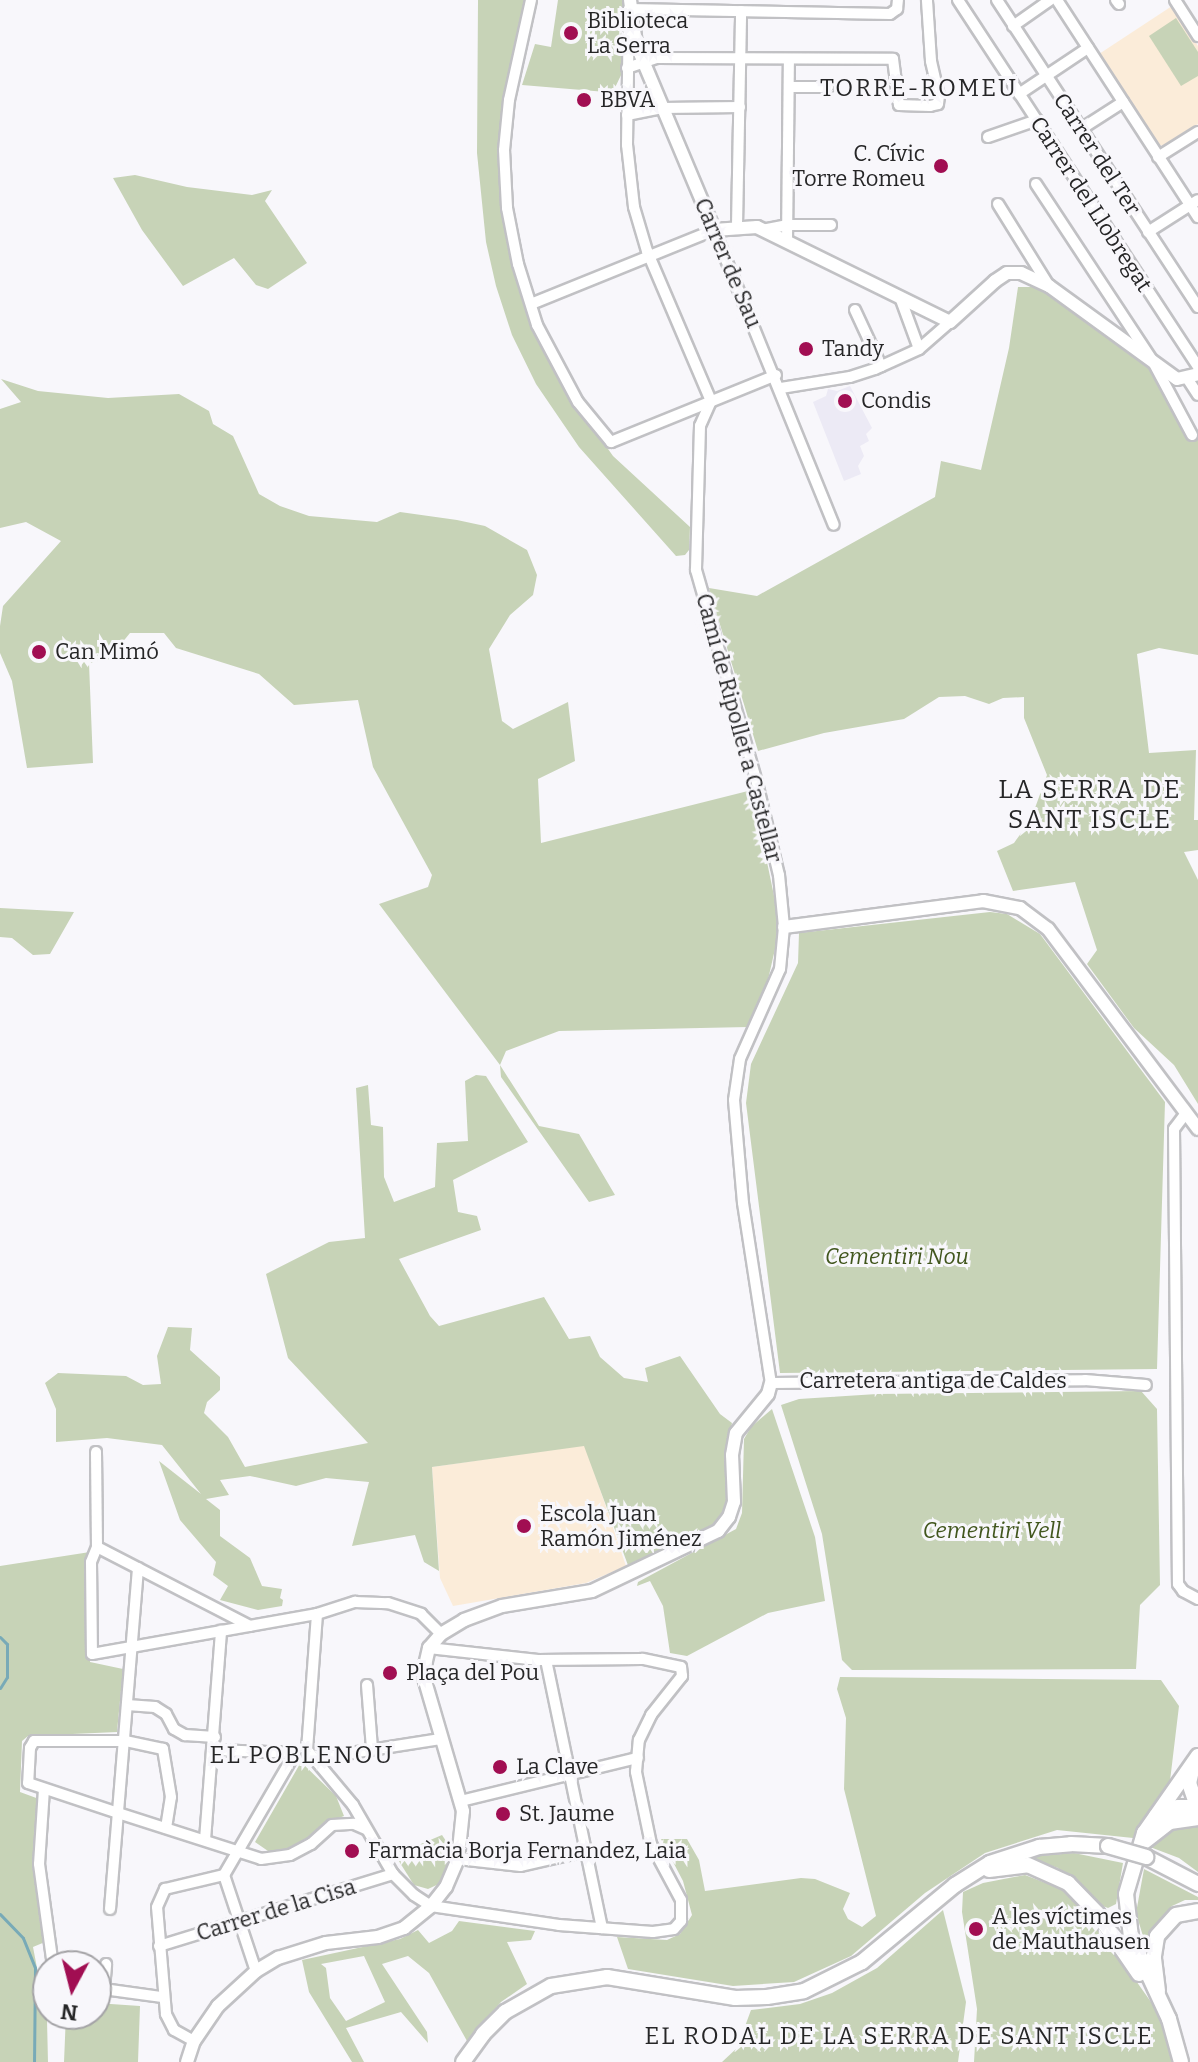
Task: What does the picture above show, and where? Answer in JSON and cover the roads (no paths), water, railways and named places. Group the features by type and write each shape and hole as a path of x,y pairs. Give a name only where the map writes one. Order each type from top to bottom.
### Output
{"main road":[{"path":"1158,1822 1183,1818 1197,1808 1189,1783 1196,1759"},
{"path":"1181,2062 1173,2030 1131,1937 1126,1909 1129,1876 1196,1759"},
{"path":"463,2062 483,2034 505,2012 531,1994 571,1980 620,1979 735,1998 789,1994 818,1986 874,1954 973,1872 1009,1855 1039,1847 1071,1844 1142,1852 1198,1884"},
{"path":"973,1872 1014,1865 1035,1866 1068,1883 1097,1913 1158,1997"},
{"path":"1097,1913 1112,1915 1126,1909"},
{"path":"1158,1997 1154,1956 1157,1936 1176,1915 1198,1911"}],"street":[{"path":"531,0 509,100 504,150 507,208 531,304 566,381 594,425 611,442 776,375"},
{"path":"711,401 650,258 629,182 627,68 630,5 741,11 765,6 890,14 897,9 898,0"},
{"path":"627,68 656,58 893,59 899,105 938,104 927,0"},
{"name":"Carrer del Llobregat","path":"958,0 1198,367"},
{"name":"Carrer del Ter","path":"997,0 1198,307"},
{"path":"1013,26 1050,0"},
{"path":"1057,0 1158,157 1194,203 1198,217"},
{"path":"1175,0 1194,19 1198,36"},
{"name":"Carrer de Sau","path":"630,5 636,44 776,375 834,525"},
{"path":"737,226 741,11"},
{"path":"1019,94 1088,48"},
{"path":"787,242 789,59"},
{"path":"789,87 828,87"},
{"path":"1081,129 1123,102"},
{"path":"627,115 663,108 740,107"},
{"path":"988,137 1037,120"},
{"path":"1158,157 1198,132"},
{"path":"1036,184 1152,360 1192,435"},
{"path":"1148,232 1194,203"},
{"path":"998,204 1049,286"},
{"path":"762,230 787,225 831,225"},
{"path":"531,304 714,230 737,226 762,230 947,320"},
{"path":"781,388 850,377 919,349 947,320 1007,273 1021,273 1049,286 1177,379 1192,376 1198,395"},
{"path":"900,297 919,349"},
{"path":"855,310 881,366"},
{"name":"Camí de Ripollet a Castellar","path":"711,401 700,426 696,570 754,769 779,875 784,927 780,969 740,1059 734,1100 743,1203 771,1383"},
{"path":"784,927 983,901 1020,908 1048,929 1198,1129"},
{"path":"1186,1113 1174,1129 1178,1584 1183,1591 1198,1599"},
{"name":"Carretera antiga de Caldes","path":"429,1648 441,1634 464,1620 502,1606 592,1591 718,1531 729,1517 734,1502 732,1455 736,1433 768,1394 771,1383 1085,1380 1146,1385"},
{"path":"96,1452 97,1547 91,1562 92,1654 317,1614 355,1602 388,1603 421,1614 441,1634"},
{"path":"97,1547 250,1626"},
{"path":"110,1909 138,1568"},
{"path":"256,1971 224,1875 236,1849 305,1754 317,1614"},
{"path":"205,1840 221,1631"},
{"path":"187,2062 194,2041 218,2006 256,1971 278,1958 326,1943 378,1937 404,1928 431,1906 446,1887 458,1859 461,1801 423,1674 429,1648 546,1660 642,1659 681,1667 682,1676 651,1715 639,1740 636,1772 651,1844 681,1900 681,1921 674,1929 653,1932 431,1906 422,1902 393,1874 353,1805 305,1754"},
{"path":"546,1660 602,1928"},
{"path":"367,1685 372,1749"},
{"path":"127,1705 155,1707 166,1714 174,1729 185,1735 215,1737"},
{"path":"214,1750 305,1754 372,1749 440,1739"},
{"path":"166,1828 171,1797 163,1749 124,1741 34,1741 30,1748 28,1783 261,1859 290,1855 311,1844 332,1825 354,1824 368,1830"},
{"path":"461,1801 638,1758"},
{"path":"44,1789 39,1864 51,1950"},
{"path":"458,1859 521,1866 586,1851"},
{"name":"Carrer de la Cisa","path":"159,1946 393,1874"},
{"path":"194,2041 174,2030 162,1997 157,1907 165,1889 224,1875"},
{"path":"112,1991 162,1997"}],"waterway":[{"path":"0,1637 7,1644 7,1677 0,1688"},
{"path":"0,1914 23,1938 35,1968 34,2062"}],"place":[{"name":"Biblioteca La Serra","path":"571,33"},
{"name":"BBVA","path":"584,100"},
{"name":"C. Cívic Torre Romeu","path":"941,166"},
{"name":"Tandy","path":"806,349"},
{"name":"Condis","path":"845,401"},
{"name":"Can Mimó","path":"39,652"},
{"name":"Escola Juan Ramón Jiménez","path":"524,1526"},
{"name":"Plaça del Pou","path":"390,1673"},
{"name":"La Clave","path":"500,1767"},
{"name":"St. Jaume","path":"503,1814"},
{"name":"Farmàcia Borja Fernandez, Laia","path":"352,1851"},
{"name":"A les víctimes de Mauthausen","path":"976,1929"}],"district":[{"name":"TORRE-ROMEU","path":"919,89"},
{"name":"LA SERRA DE SANT ISCLE","path":"1090,805"},
{"name":"EL POBLENOU","path":"302,1756"},
{"name":"EL RODAL DE LA SERRA DE SANT ISCLE","path":"899,2037"}],"park label":[{"name":"Cementiri Nou","path":"897,1257"},
{"name":"Cementiri Vell","path":"992,1531"}]}
